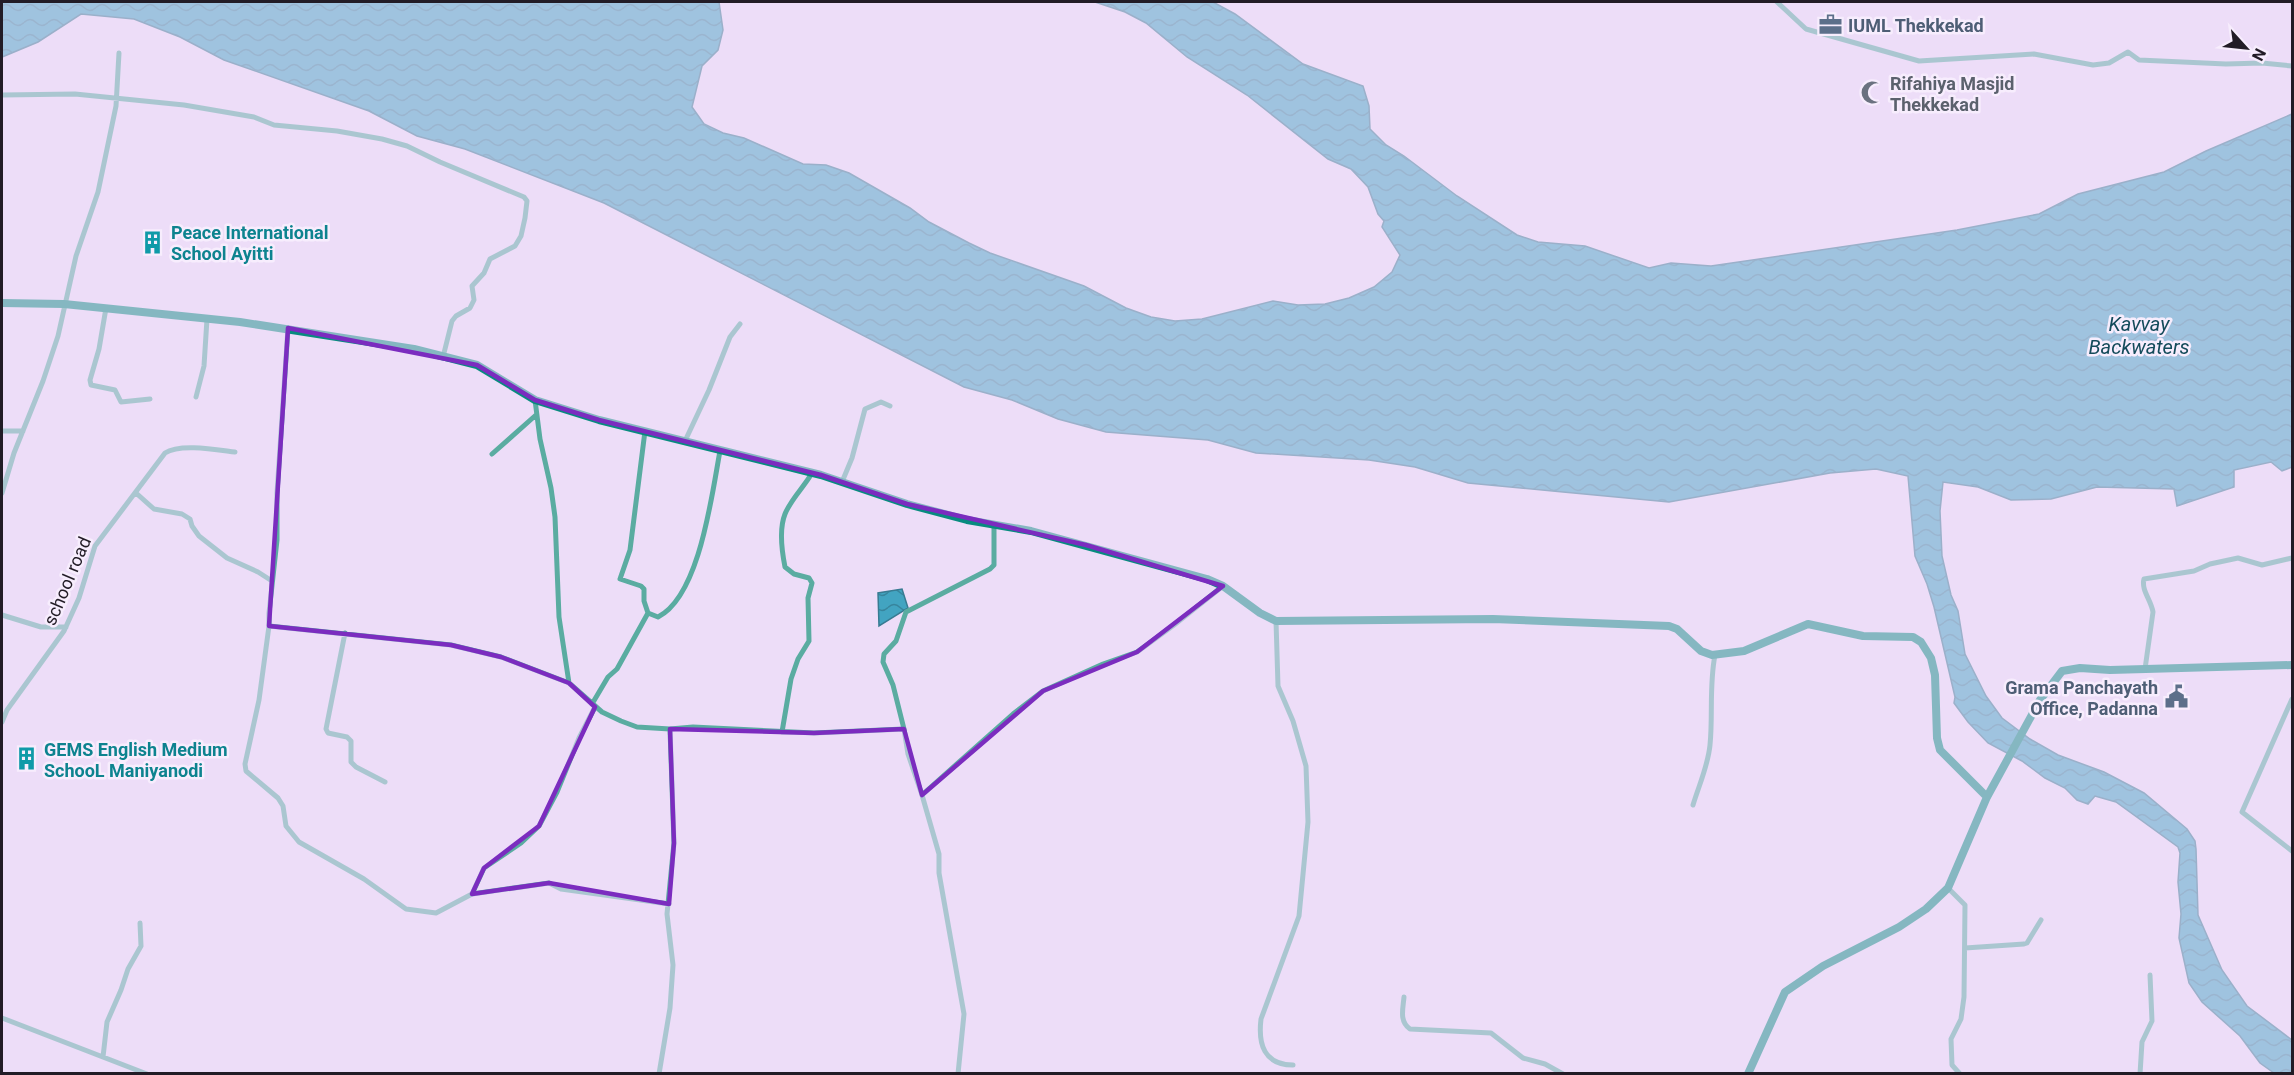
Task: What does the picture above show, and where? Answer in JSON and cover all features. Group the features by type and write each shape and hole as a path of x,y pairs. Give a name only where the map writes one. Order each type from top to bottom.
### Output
{"main road":[{"path":"2,303 64,304 288,328 414,349 477,365 535,400 600,420 812,473 907,504 1086,545 1207,579 1223,586 1260,613 1276,621 1493,619 1669,626 1677,629 1701,651 1715,655 1744,651 1808,624 1863,636 1913,637 1921,642 1931,658 1935,675 1937,738 1940,750 1987,797"},
{"path":"1748,1074 1785,992 1823,966 1899,927 1926,909 1948,888 1987,797 2040,700 2062,671 2292,665"}],"street":[{"path":"1777,2 1806,29 1919,61 2034,54 2093,65 2109,63 2128,52 2139,60 2226,64 2262,63 2292,66"},
{"path":"2,493 58,336 76,256 98,192 116,99 119,53"},
{"path":"2,95 75,94 184,105 254,117 274,125 337,131 382,139 407,146 524,197 527,201 521,236 515,246 490,259 484,273 472,286 474,300 470,308 452,321 443,357"},
{"path":"106,308 99,349 90,380 91,385 115,390 121,402 150,399"},
{"path":"196,397 204,366 207,319"},
{"path":"685,441 730,337 740,324"},
{"path":"288,328 277,493 277,540 269,626 259,700 245,764 246,771 278,798 283,806 286,826 299,842 364,879 406,909 436,913 471,894 549,884 561,889 669,904"},
{"path":"535,400 555,517 559,617 569,683"},
{"path":"842,482 852,458 865,409 881,402 890,406"},
{"path":"492,454 536,415"},
{"path":"2,430 23,431"},
{"path":"471,894 484,868 521,843 539,826 557,792 608,677 617,669 648,613 644,601 644,590 640,586 620,579 630,550 645,431"},
{"name":"school road","path":"2,722 7,710 66,627 79,598 95,546 165,453 170,449 235,452"},
{"path":"648,613 658,617 668,612 675,604 691,572 712,504 720,451"},
{"path":"782,732 791,679 798,659 809,641 808,598 812,583 809,578 794,574 785,567 782,541 784,519 790,504 812,473"},
{"path":"136,493 154,509 182,514 190,519 199,536 227,558 272,581"},
{"path":"958,1074 964,1014 939,873 939,854 908,754 904,729 893,685 884,662 884,654 896,641 906,612 990,570 994,565 994,525"},
{"path":"2145,669 2153,612 2143,588 2144,579 2194,571 2210,564 2238,558 2262,565 2292,558"},
{"path":"922,795 1013,714 1043,691 1103,664 1137,652 1223,586"},
{"path":"2,615 41,627 66,627"},
{"path":"1276,621 1278,686 1293,721 1306,766 1308,822 1299,916 1261,1019 1259,1035 1262,1047 1268,1055 1279,1064 1293,1065"},
{"path":"269,626 451,645 501,657 569,683 602,712 638,727 670,729 693,727 814,733 904,729"},
{"path":"345,633 326,729 328,733 347,737 351,741 351,762 356,768 385,782"},
{"path":"1693,805 1708,759 1711,676 1715,655"},
{"path":"2292,699 2242,812 2292,851"},
{"path":"659,1074 670,1008 673,965 667,914 674,843 670,729"},
{"path":"1948,888 1965,905 1961,1019 1951,1039 1952,1065 1960,1074"},
{"path":"1965,948 2027,943 2041,920"},
{"path":"103,1057 107,1022 122,990 128,969 141,946 140,923"},
{"path":"2140,1074 2142,1042 2152,1021 2150,975"},
{"path":"1404,997 1403,1019 1410,1029 1491,1033 1523,1058 1545,1064 1563,1074"},
{"path":"2,1018 147,1074"}],"highlighted area":[{"path":"288,328 477,365 535,400 599,420 821,475 907,504 1086,545 1223,586 1137,652 1043,691 922,795 904,729 814,733 670,729 674,843 669,904 549,883 472,894 484,868 539,826 595,707 569,683 501,657 451,645 269,626"}],"water":[{"name":"Kavvay Backwaters","path":"2,2 719,2 723,30 718,50 702,66 692,107 704,124 723,133 744,138 803,164 826,165 849,173 910,208 929,222 990,253 1084,286 1126,308 1151,317 1175,321 1202,319 1273,301 1298,305 1325,304 1349,298 1374,287 1392,272 1400,255 1382,227 1384,221 1378,214 1368,187 1351,169 1328,159 1247,95 1187,57 1146,23 1125,12 1095,2 1213,2 1235,14 1303,64 1363,86 1369,106 1370,129 1386,145 1457,196 1517,235 1538,242 1585,246 1649,268 1671,263 1711,266 1957,230 2039,214 2078,194 2164,172 2292,114 2292,467 2282,471 2271,462 2234,470 2234,487 2177,506 2174,489 2097,487 2051,499 2011,500 1978,487 1943,482 1940,511 1942,556 1951,595 1958,611 1965,654 1986,696 2002,718 2030,739 2058,755 2104,772 2144,793 2187,829 2195,841 2198,915 2222,970 2247,1006 2292,1040 2292,1073 2274,1073 2260,1063 2240,1036 2202,1002 2189,983 2179,938 2181,914 2178,847 2116,802 2095,796 2088,804 2077,800 2065,788 1988,743 1954,703 1955,697 1934,607 1915,556 1908,476 1876,469 1830,473 1669,502 1468,483 1415,467 1369,460 1256,453 1208,440 1106,432 1058,419 1012,400 964,387 604,203 465,149 417,136 369,111 224,60 180,37 134,19 81,14 38,42 2,57"},
{"path":"902,589 908,608 879,626 878,593"}],"place":[{"name":"IUML Thekkekad","path":"1830,25"},
{"name":"Rifahiya Masjid Thekkekad","path":"1872,93"},
{"name":"Peace International School Ayitti","path":"153,242"},
{"name":"Grama Panchayath Office, Padanna","path":"2176,697"},
{"name":"GEMS English Medium SchooL Maniyanodi","path":"26,759"}]}
